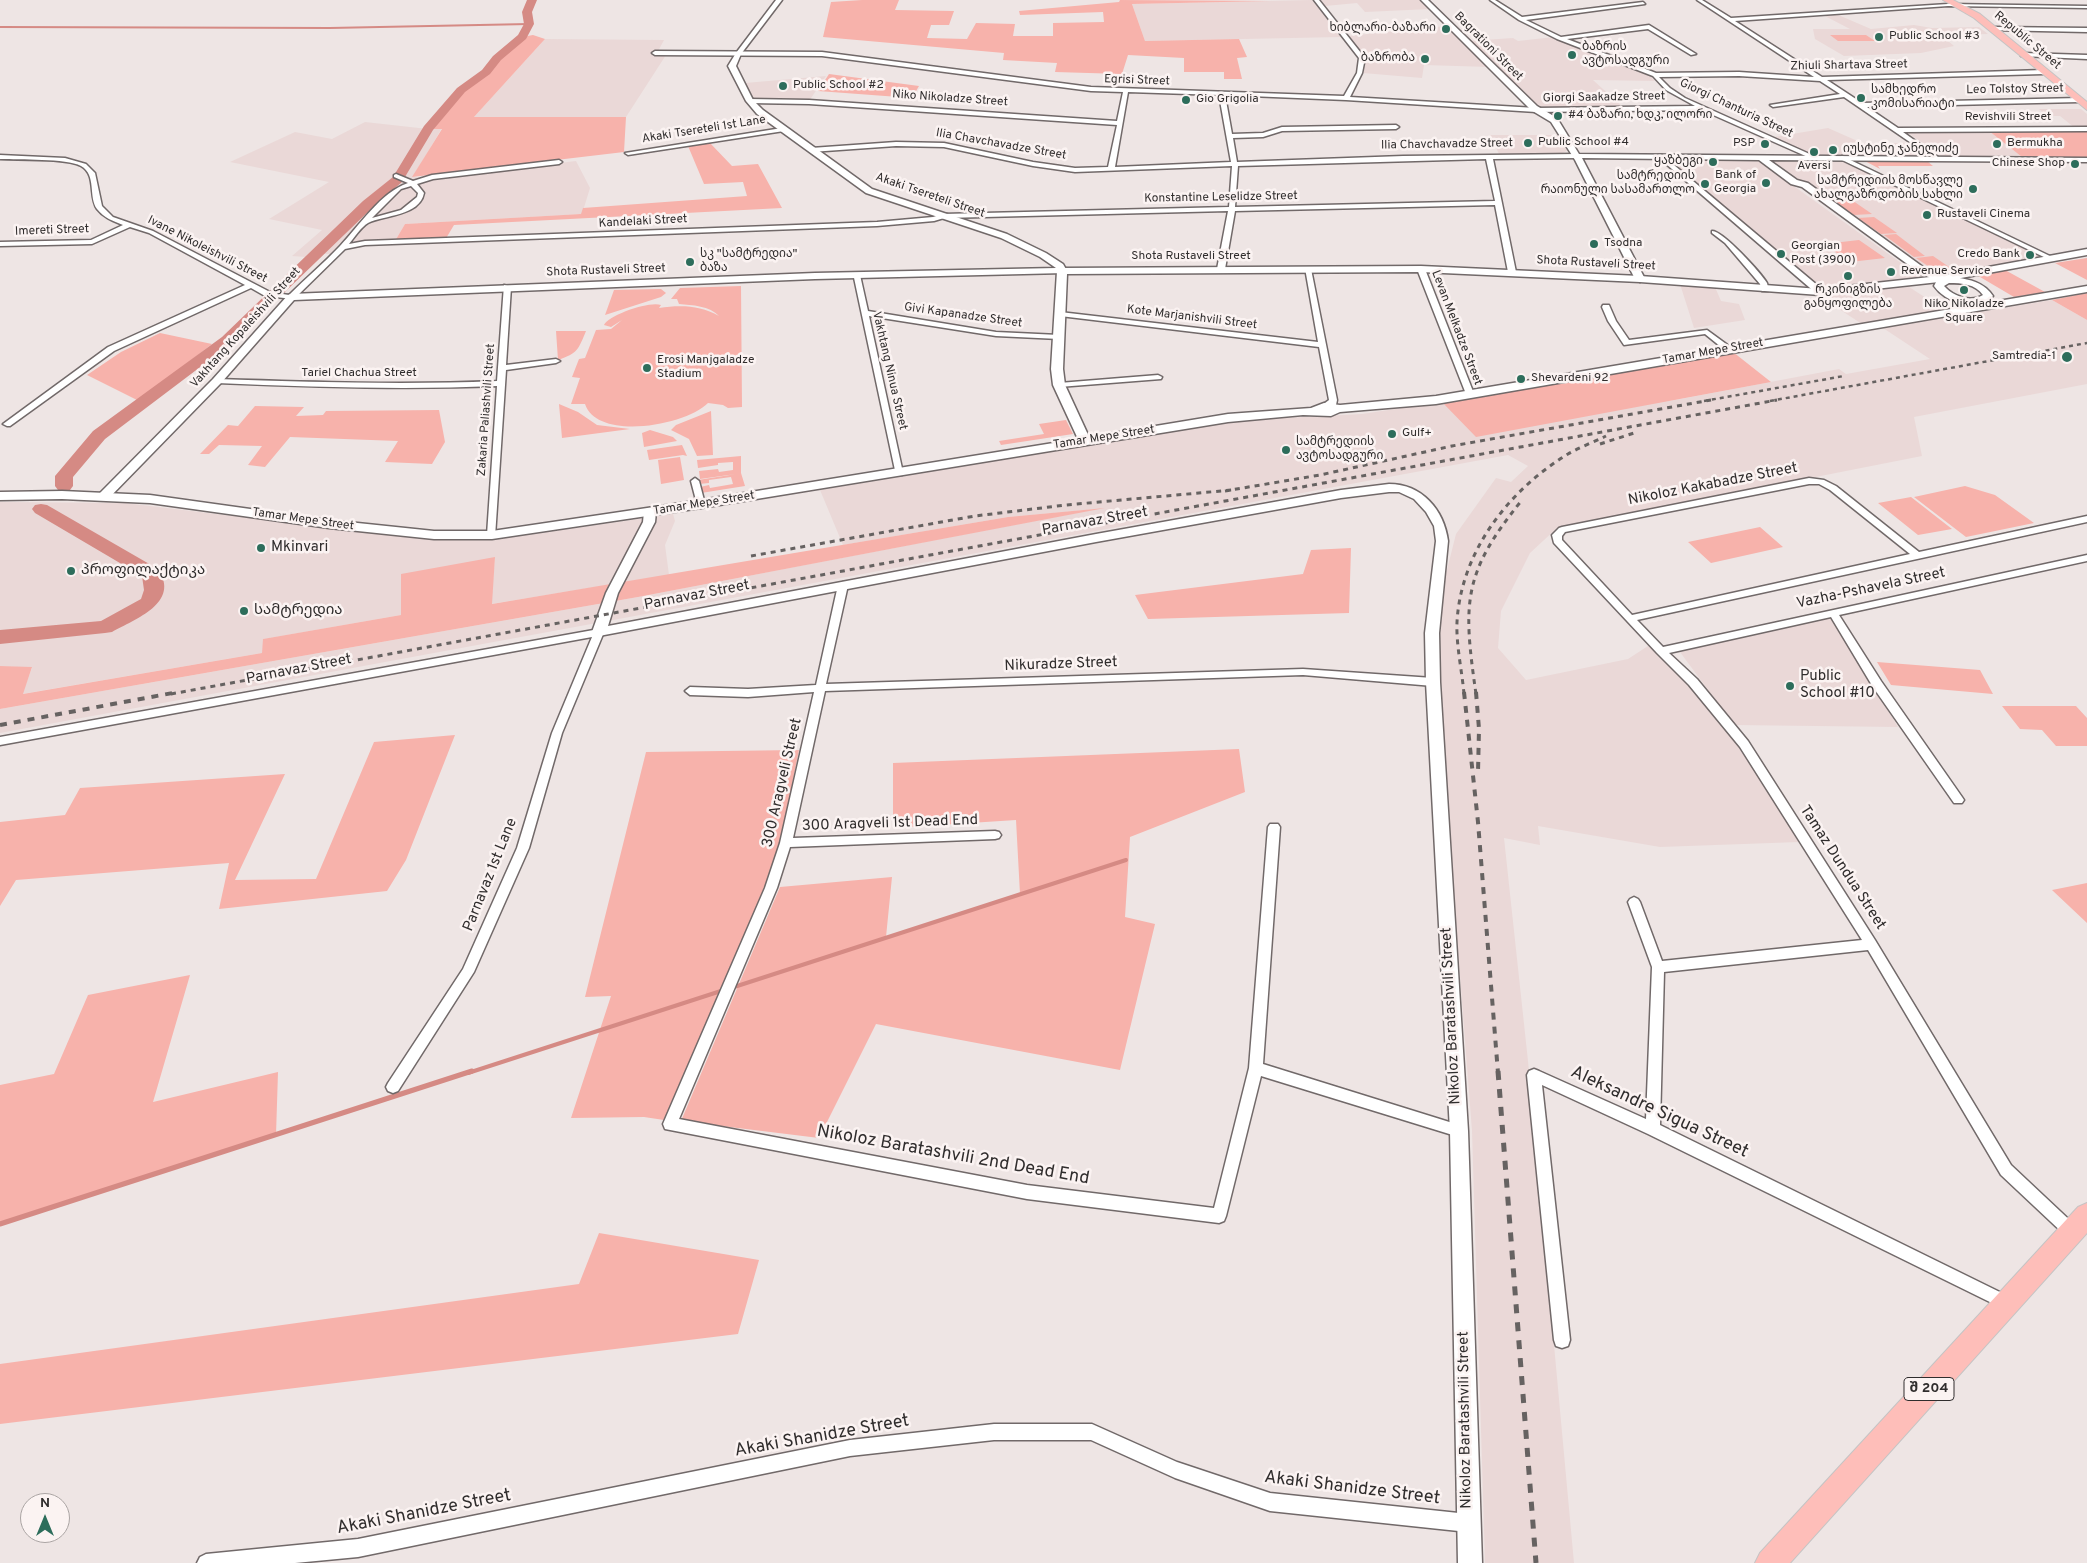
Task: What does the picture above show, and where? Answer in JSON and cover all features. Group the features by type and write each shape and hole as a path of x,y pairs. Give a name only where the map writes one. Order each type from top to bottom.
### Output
{"main road":[{"name":"Republic Street","path":"1948,0 1977,16 2085,105"},
{"name":"Shota Rustaveli Street","path":"1062,271 1421,269 1640,279 1820,292 1927,280 1939,282 2087,252"},
{"path":"1062,271 1059,385 1085,441"},
{"name":"Tamar Mepe Street","path":"0,496 103,496 168,501 329,524 434,536 492,534 650,512 899,473 1228,418 1321,409 1332,412 1338,409 1436,400 1988,302 2087,289"},
{"name":"შ 204","path":"1770,1563 2080,1224"}],"street":[{"path":"738,54 778,0"},
{"path":"1316,0 1362,58 1363,62 1360,72 1346,98"},
{"name":"Bagrationi Street","path":"1424,0 1536,110 1554,120 1576,156 1640,279"},
{"name":"Giorgi Chanturia Street","path":"1492,0 1521,19 1558,38 1618,59 1655,76 1668,89 1683,99 1812,157"},
{"path":"1699,0 1861,105 1936,158"},
{"path":"1521,19 1643,3"},
{"path":"1729,20 1959,5 2087,7"},
{"path":"1558,38 1657,26"},
{"path":"1649,27 1693,54"},
{"path":"1993,29 2087,30"},
{"name":"Egrisi Street","path":"656,54 822,54 1091,89 1346,98 1536,110"},
{"name":"Akaki Tsereteli Street","path":"738,54 732,66 750,101 760,112 782,130 869,191 1004,236 1043,255 1060,266 1062,271"},
{"path":"2023,55 2087,57"},
{"name":"Zhiuli Shartava Street","path":"1655,76 1699,74 1820,79 2043,72"},
{"path":"1111,170 1126,90"},
{"path":"1221,270 1232,210 1235,164 1222,94"},
{"path":"1773,105 1845,95"},
{"name":"Niko Nikoladze Street","path":"750,101 809,102 1119,123"},
{"name":"Leo Tolstoy Street","path":"1861,105 2085,105"},
{"name":"Giorgi Saakadze Street","path":"1536,110 1703,108"},
{"path":"1230,136 1263,135 1282,129 1396,126"},
{"name":"Revishvili Street","path":"1898,130 2087,129"},
{"name":"Akaki Tsereteli 1st Lane","path":"628,153 782,130"},
{"name":"Ilia Chavchavadze Street","path":"811,150 896,144 944,145 1033,164 1076,170 1489,156 2087,160"},
{"path":"1489,156 1512,272"},
{"path":"1660,156 1820,292"},
{"name":"Ivane Nikoleishvili Street","path":"0,157 65,160 84,165 92,173 99,207 111,218 151,232 268,294 291,297"},
{"path":"1760,157 1794,182 1805,185 1939,282 1942,292 1967,300 1988,302 1985,291 1978,286 1954,280 1939,282"},
{"path":"1842,158 2050,258"},
{"path":"413,183 432,177 558,162"},
{"path":"364,222 403,211 417,202 421,193 413,183 400,177"},
{"path":"1794,182 1794,185 1927,280"},
{"name":"Vakhtang Kopaleishvili Street","path":"103,496 217,381 291,297 343,247 364,222 399,188 413,183"},
{"name":"Konstantine Leselidze Street","path":"943,216 1499,203"},
{"name":"Kandelaki Street","path":"343,247 365,243 877,224 934,219 943,216"},
{"name":"Imereti Street","path":"0,244 92,242 130,224"},
{"path":"1714,232 1733,249 1763,283 1765,289"},
{"path":"1307,269 1333,400 1333,403 1321,409"},
{"name":"Levan Melkadze Street","path":"1421,269 1470,394"},
{"name":"Shota Rustaveli Street","path":"291,297 507,287 856,275 1062,271"},
{"name":"Vakhtang Ninua Street","path":"856,275 899,473"},
{"path":"7,424 111,349 251,286"},
{"name":"Zakaria Paliashvili Street","path":"492,534 507,287"},
{"path":"1606,306 1612,322 1627,343 1707,332 1729,349"},
{"name":"Givi Kapanadze Street","path":"865,313 996,334 1059,337"},
{"name":"Kote Marjanishvili Street","path":"1060,314 1321,344"},
{"path":"502,368 556,362"},
{"path":"1059,385 1158,377"},
{"name":"Tariel Chachua Street","path":"217,381 321,385 440,386 501,383"},
{"path":"695,481 701,504"},
{"name":"Nikoloz Kakabadze Street","path":"1557,540 1557,535 1562,530 1809,481 1821,482 1833,488 1918,556"},
{"name":"Parnavaz Street","path":"0,741 1341,494 1401,488"},
{"name":"Nikoloz Baratashvili Street","path":"1401,488 1418,496 1431,510 1440,526 1442,541 1432,633 1433,682 1459,1131 1470,1563"},
{"path":"599,632 612,593 649,522 650,512"},
{"path":"1631,618 2087,519"},
{"name":"Tamaz Dundua Street","path":"1557,540 1661,651 1694,682 1744,744 1872,944 2006,1170 2080,1224"},
{"name":"Vazha-Pshavela Street","path":"1661,651 2087,558"},
{"name":"300 Aragveli Street","path":"728,989 770,888 786,842 843,585"},
{"path":"1832,613 1877,684 1958,800"},
{"name":"Parnavaz 1st Lane","path":"393,1087 472,963 524,848 557,733 599,632"},
{"name":"Nikuradze Street","path":"690,691 748,693 820,688 1303,672 1433,682"},
{"name":"Nikoloz Baratashvili 2nd Dead End","path":"728,989 670,1124 1027,1192 1219,1216 1256,1068 1274,827"},
{"name":"300 Aragveli 1st Dead End","path":"786,842 995,835"},
{"path":"1634,902 1658,967 1653,1129"},
{"path":"1658,967 1872,944"},
{"path":"1256,1068 1459,1131"},
{"name":"Aleksandre Sigua Street","path":"1562,1340 1534,1075 1653,1129 2007,1303"},
{"name":"Akaki Shanidze Street","path":"206,1563 358,1548 850,1448 994,1432 1092,1432 1175,1470 1270,1502 1468,1523"}],"shaded area":[{"path":"899,0 895,10 954,11 949,25 931,25 927,38 967,39 976,23 1015,24 1013,36 1053,36 1053,23 1104,22 1103,12 1020,15 1019,11 1119,2 1120,0 1270,1 1132,4 1145,41 1239,39 1247,57 1237,58 1242,79 1224,79 1224,72 1184,72 1184,58 1128,55 1122,74 1055,72 1057,63 1003,60 1004,53 823,37 831,2"},
{"path":"1312,0 1341,37 1145,41 1132,4"},
{"path":"1321,0 1420,0 1430,9 1365,12 1357,3 1325,6"},
{"name":"Public School #3","path":"1836,14 1871,29 1914,25 1932,28 1979,27 1988,34 1941,35 1954,46 1921,53 1844,56 1815,39 1813,29 1850,29 1823,15"},
{"path":"1446,26 1490,67 1424,65 1422,78 1363,73 1366,58 1348,36"},
{"path":"533,35 545,39 474,117 626,117 624,152 412,177 442,129 428,129 461,90 486,72 497,58 522,37"},
{"path":"1830,35 1866,35 1875,41 1838,41"},
{"path":"1554,37 1647,73 1655,81 1593,80 1625,109 1536,108 1469,41 1513,38 1518,41"},
{"path":"545,39 664,40 656,55 666,55 626,117 474,117"},
{"path":"829,74 919,86 912,98 818,91"},
{"name":"Public School #2","path":"826,76 809,101 754,100 745,83"},
{"path":"2039,109 2081,109 2087,114 2087,128 2075,128 2060,116 2047,116"},
{"path":"365,122 428,129 442,128 413,177 434,178 576,161 590,188 582,214 405,224 395,241 344,242 331,254 323,254 320,258 292,256 322,230 269,219 329,182 230,162 295,132 332,139"},
{"path":"1828,128 1862,143 1913,143 1932,156 1812,156 1774,137"},
{"path":"2087,130 2087,157 2022,157 1989,131"},
{"path":"1905,131 1989,131 2022,157 1943,157"},
{"name":"Public School #4","path":"1490,135 1557,135 1567,151 1562,153 1499,154"},
{"path":"710,143 732,166 758,164 782,208 454,225 445,240 395,241 405,224 581,214 583,208 747,196 743,182 704,184 688,146"},
{"path":"1664,158 1756,159 1922,278 1825,289 1818,287"},
{"path":"1767,158 1840,158 2047,257 1936,276"},
{"path":"1863,160 1927,161 1933,166 1878,166 1880,169"},
{"path":"1846,196 1872,214 1854,215 1829,197"},
{"path":"1874,217 1897,233 1881,234 1858,218"},
{"path":"1896,234 1925,256 1914,257 1884,235"},
{"path":"1859,240 1885,258 1850,262 1824,244"},
{"path":"1933,256 1955,271 1937,273 1934,271 1942,270 1939,267 1931,268 1916,258"},
{"path":"2087,258 2087,280 2055,263"},
{"path":"2005,270 2045,292 2014,297 1975,274"},
{"path":"1680,284 1715,287 1721,301 1739,304 1745,320 1694,328"},
{"name":"Erosi Manjgaladze Stadium","path":"741,286 742,407 728,408 723,405 708,403 682,418 644,426 624,426 607,423 593,416 585,404 571,404 580,378 572,377 579,359 585,358 596,330 611,329 622,320 611,327 604,325 607,321 621,313 655,304 661,305 659,308 682,306 697,308 719,316 706,308 679,304 677,299 671,299 680,288"},
{"path":"1909,287 1945,310 1862,324 1819,296"},
{"path":"661,289 666,293 661,297 605,315 614,290"},
{"path":"2087,293 2087,320 2052,300"},
{"path":"2052,300 2087,320 2087,384 1914,417 1922,456 1557,528 1530,553 1501,611 1498,648 1526,680 1628,659 1651,644 1671,662 1739,745 1799,842 1660,847 1538,826 1540,845 1504,838 1528,1061 1574,1563 1485,1563 1472,1131 1452,872 1438,634 1440,598 1456,534 1496,478 1511,482 1528,466 1508,455 0,733 0,709 638,597 1097,509 1008,517 843,545 820,490 1243,420 1362,414 1442,402 1670,401 1839,369 1846,374 1930,359 1883,328"},
{"path":"556,331 586,331 574,353 558,360"},
{"path":"160,333 212,344 139,401 87,375 121,352"},
{"path":"1733,352 1771,382 1476,437 1442,402"},
{"path":"559,404 578,412 597,425 630,429 562,438"},
{"path":"255,406 304,407 296,416 323,415 326,411 439,410 445,442 432,464 385,462 398,441 290,437 265,467 248,465 262,446 219,445 209,454 200,454 228,425 238,426"},
{"path":"711,411 713,455 697,456 689,439 671,430 676,425"},
{"path":"1066,420 1073,434 1001,445 999,441 1044,434 1039,424"},
{"path":"650,430 673,437 677,441 644,447 642,433"},
{"path":"682,445 687,456 649,460 647,450"},
{"path":"741,456 741,473 745,486 701,493 700,487 709,485 710,488 733,484 731,477 709,480 709,483 699,484 698,480 736,474 700,479 699,471 718,469 719,472 733,470 733,462 718,463 718,465 698,468 697,460"},
{"path":"680,457 684,480 661,484 658,460"},
{"path":"1965,486 1995,495 2034,523 1966,537 1914,497"},
{"path":"1911,497 1952,529 1918,535 1878,503"},
{"path":"0,502 125,503 416,538 477,539 534,534 673,514 675,521 665,545 669,575 491,604 495,558 401,615 264,639 262,653 22,694 32,668 0,666"},
{"path":"1105,508 638,597 0,709 0,666 32,667 23,694 262,653 263,639 401,615 401,574 495,557 492,604 1008,517"},
{"path":"1760,527 1783,547 1711,563 1688,542"},
{"path":"1351,548 1349,613 1148,619 1135,595 1303,574 1311,550"},
{"name":"Public School #10","path":"1832,617 1898,727 1734,725 1677,648"},
{"path":"1877,662 1980,670 1993,694 1891,685"},
{"path":"2002,706 2076,706 2087,718 2087,746 2056,746 2042,730 2020,729"},
{"path":"455,735 406,860 387,891 219,909 229,863 16,880 0,906 0,822 65,815 80,788 285,774 235,880 316,879 374,742"},
{"path":"1239,749 1245,792 1130,837 1125,917 1155,924 1120,1070 876,1024 819,1138 681,1121 780,887 892,877 886,937 1020,894 1016,820 893,828 893,763"},
{"path":"799,750 780,844 764,889 709,1020 664,1120 644,1117 571,1118 611,996 585,997 646,752"},
{"path":"2087,883 2087,923 2052,890"},
{"path":"190,975 153,1102 278,1072 276,1135 0,1224 0,1085 54,1074 88,995"},
{"path":"599,1233 759,1260 738,1334 0,1424 0,1364 579,1284"}],"waterway":[{"path":"64,486 64,476 99,435 227,340 368,204 398,179 428,129 461,90 486,72 497,58 522,37 529,24 527,12 532,0"},
{"path":"0,27 330,28 529,24"},
{"path":"0,637 105,627 149,603 154,590 151,573 41,509"},
{"path":"731,988 1126,860"},
{"path":"468,1073 724,990"},
{"path":"0,1224 472,1071"}],"railway":[{"path":"1770,401 2087,343"},
{"path":"1704,401 1844,376"},
{"path":"1230,490 1320,475 1452,446 1711,400"},
{"path":"171,694 1777,400"},
{"path":"1600,444 1634,433"},
{"path":"1464,694 1458,649 1457,622 1460,596 1478,547 1508,504 1526,485 1568,454 1606,436"},
{"path":"751,556 975,516 1066,505 1230,490"},
{"path":"1225,491 1230,490"},
{"path":"1476,694 1469,636 1469,612 1472,591 1478,570 1488,549 1502,526 1522,500"},
{"path":"0,725 178,692"},
{"path":"1464,692 1478,822 1498,1073"},
{"path":"1476,692 1479,729 1478,772"},
{"path":"1498,1071 1536,1563"}],"place":[{"name":"ხიბლარი-ბაზარი","path":"1446,29"},
{"name":"Public School #3","path":"1879,37"},
{"name":"ბაზრის ავტოსადგური","path":"1572,55"},
{"name":"ბაზრობა","path":"1425,59"},
{"name":"Public School #2","path":"783,86"},
{"name":"სამხედრო კომისარიატი","path":"1861,98"},
{"name":"Gio Grigolia","path":"1186,100"},
{"name":"#4 ბაზარი, ხდკ, ილორი","path":"1558,116"},
{"name":"Public School #4","path":"1528,143"},
{"name":"PSP","path":"1765,144"},
{"name":"Bermukha","path":"1997,144"},
{"name":"იუსტინე ჯანელიძე","path":"1833,150"},
{"name":"Aversi","path":"1814,152"},
{"name":"ყაზბეგი","path":"1713,162"},
{"name":"Chinese Shop","path":"2075,164"},
{"name":"Bank of Georgia","path":"1766,183"},
{"name":"სამტრედიის რაიონული სასამართლო","path":"1705,184"},
{"name":"სამტრედიის მოსწავლე ახალგაზრდობის სახლი","path":"1973,189"},
{"name":"Rustaveli Cinema","path":"1927,215"},
{"name":"Tsodna","path":"1594,244"},
{"name":"Georgian Post (3900)","path":"1781,254"},
{"name":"Credo Bank","path":"2030,255"},
{"name":"სკ \"სამტრედია\" ბაზა","path":"690,262"},
{"name":"Revenue Service","path":"1891,272"},
{"name":"რკინიგზის განყოფილება","path":"1848,276"},
{"name":"Niko Nikoladze Square","path":"1964,290"},
{"name":"Samtredia-1","path":"2067,357"},
{"name":"Erosi Manjgaladze Stadium","path":"647,368"},
{"name":"Shevardeni 92","path":"1521,379"},
{"name":"Gulf+","path":"1392,434"},
{"name":"სამტრედიის ავტოსადგური","path":"1286,450"},
{"name":"Mkinvari","path":"261,548"},
{"name":"პროფილაქტიკა","path":"71,571"},
{"name":"სამტრედია","path":"244,611"},
{"name":"Public School #10","path":"1790,686"}]}
